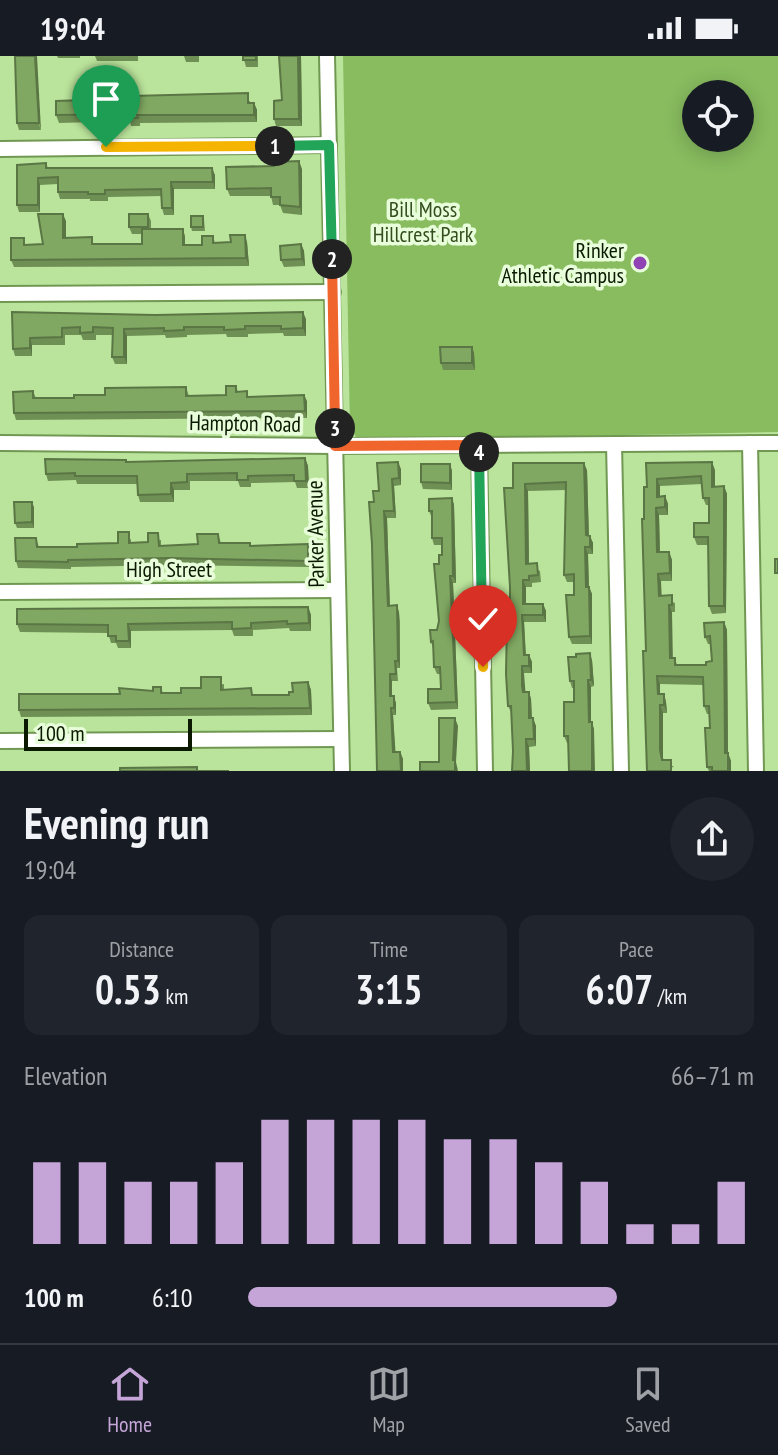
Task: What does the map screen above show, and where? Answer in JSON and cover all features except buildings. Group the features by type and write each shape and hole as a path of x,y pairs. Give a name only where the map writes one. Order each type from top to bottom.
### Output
{"street":[{"name":"Parker Avenue","path":"327,56 342,771"},
{"path":"0,149 329,145"},
{"path":"0,294 333,292"},
{"name":"Hampton Road","path":"0,443 335,446 778,443"},
{"path":"750,443 756,771"},
{"path":"614,444 621,771"},
{"path":"479,445 485,771"},
{"name":"High Street","path":"0,592 338,590"},
{"path":"0,741 341,739"}],"green space":[{"name":"Bill Moss Hillcrest Park","path":"343,56 778,56 778,432 358,440 350,428"}],"place":[{"name":"Rinker Athletic Campus","path":"640,263"}],"route":[{"path":"106,147 329,145 335,446 479,445 483,667"}]}
